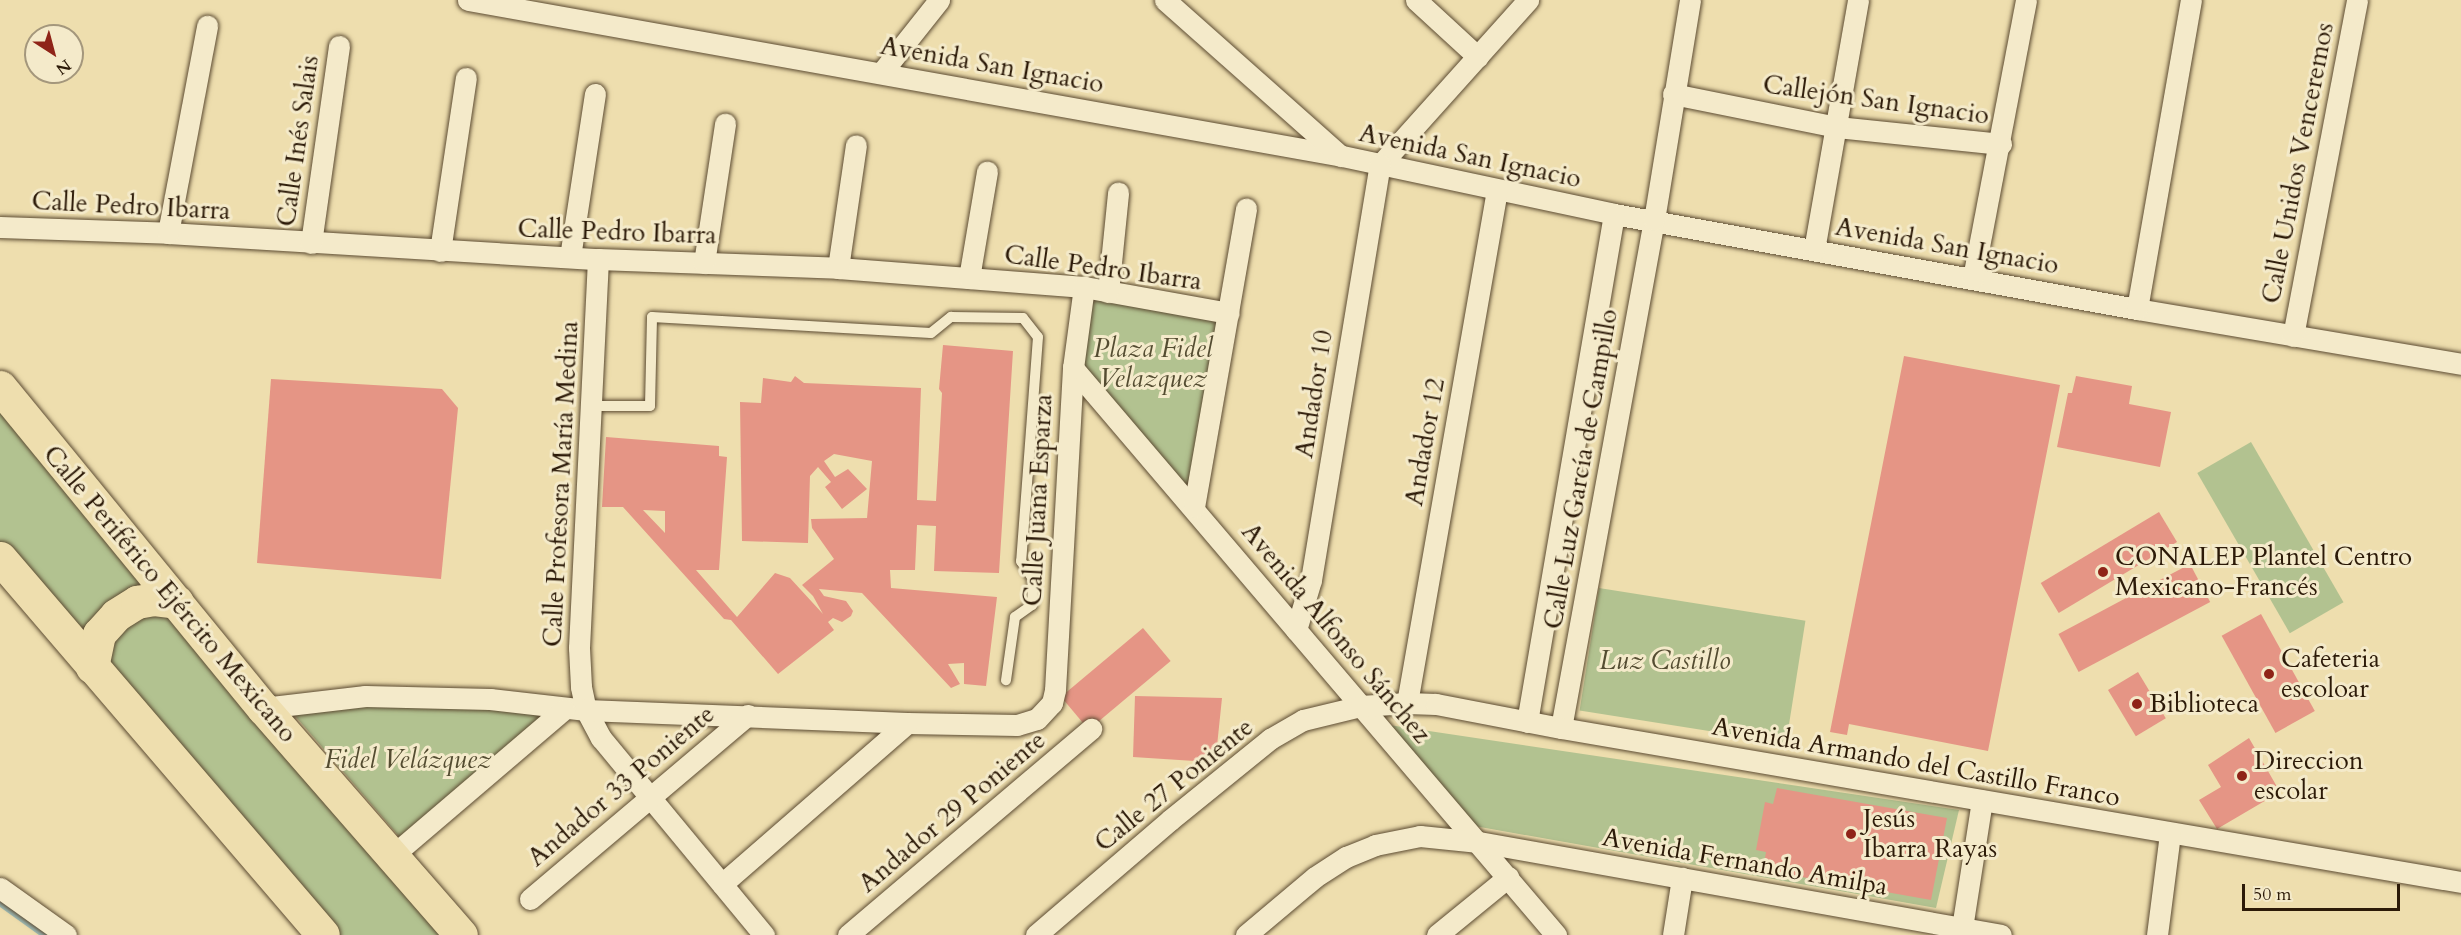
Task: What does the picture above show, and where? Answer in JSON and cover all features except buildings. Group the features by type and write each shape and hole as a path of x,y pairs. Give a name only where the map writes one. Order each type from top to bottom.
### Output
{"highway":[{"name":"Calle Periférico Ejército Mexicano","path":"0,387 262,708 461,935"},
{"path":"0,558 323,935"},
{"path":"92,667 99,634 116,615 137,602 154,599 177,602"}],"street":[{"name":"Avenida San Ignacio","path":"468,0 882,72 1342,156 1614,214 2137,309 2461,364"},
{"path":"1166,0 1342,156"},
{"path":"1416,0 1478,57"},
{"path":"1380,165 1528,0"},
{"name":"Calle Luz García de Campillo","path":"1561,728 1654,220 1672,94 1690,0"},
{"path":"1814,250 1858,0"},
{"path":"1973,278 2001,144 2026,0"},
{"path":"2137,309 2191,0"},
{"name":"Calle Unidos Venceremos","path":"2293,336 2357,0"},
{"path":"882,72 931,3"},
{"path":"168,233 207,26"},
{"name":"Calle Inés Salais","path":"310,243 339,46"},
{"path":"440,251 466,78"},
{"path":"570,257 595,94"},
{"name":"Callejón San Ignacio","path":"1672,94 1837,127 2001,144"},
{"path":"704,263 725,124"},
{"path":"838,268 856,145"},
{"name":"Andador 10","path":"1296,630 1311,580 1380,165"},
{"path":"969,278 987,172"},
{"name":"Andador 12","path":"1407,703 1497,190"},
{"path":"1108,292 1118,193"},
{"path":"1194,507 1246,209"},
{"name":"Calle Luz García de Campillo","path":"1527,722 1614,214"},
{"name":"Calle Pedro Ibarra","path":"0,227 168,233 598,259 838,268 1084,287 1229,313"},
{"name":"Calle Profesora María Medina","path":"598,259 579,648 581,687 586,710 601,738 764,935"},
{"name":"Calle Juana Esparza","path":"907,723 1017,725 1029,723 1044,714 1052,703 1073,368 1084,287"},
{"name":"Avenida Alfonso Sánchez","path":"1073,368 1194,507 1556,935"},
{"path":"262,708 365,696 490,699 564,709 907,723"},
{"name":"Avenida Armando del Castillo Franco","path":"1361,706 1436,704 1527,722 2170,834 2461,882"},
{"name":"Calle 27 Poniente","path":"1036,935 1170,820 1270,739 1303,720 1361,706"},
{"path":"392,856 564,709"},
{"name":"Andador 33 Poniente","path":"530,899 748,715"},
{"path":"722,884 907,723"},
{"name":"Andador 29 Poniente","path":"848,935 1091,729"},
{"path":"1962,928 1982,801"},
{"path":"2157,935 2170,834"},
{"name":"Avenida Fernando Amilpa","path":"1246,935 1315,877 1346,857 1375,845 1420,836 1479,842 2001,935"},
{"path":"1437,935 1508,877"},
{"path":"1672,935 1682,878"},
{"path":"0,888 66,935"}],"lane":[{"path":"591,406 650,406 652,317 931,333 951,317 1023,318 1038,337 1021,561 1033,579 1032,605 1015,616 1006,680"}],"green space":[{"name":"Plaza Fidel Velazquez","path":"1084,287 1229,313 1194,507 1073,368"},
{"path":"0,393 163,593 85,648 0,552"},
{"path":"2251,442 2344,602 2290,633 2197,473"},
{"name":"Luz Castillo","path":"1599,588 1805,621 1786,743 1580,710"},
{"path":"164,607 453,935 326,935 99,672 116,624"},
{"name":"Fidel Velázquez","path":"367,701 554,712 403,841 290,710"},
{"path":"1382,724 1959,810 1936,908 1469,825"}],"water":[{"path":"0,891 62,935 39,935 0,907"}],"place":[{"name":"CONALEP Plantel Centro Mexicano-Francés","path":"2103,572"},
{"name":"Cafeteria escoloar","path":"2269,674"},
{"name":"Biblioteca","path":"2137,704"},
{"name":"Direccion escolar","path":"2242,776"},
{"name":"Jesús Ibarra Rayas","path":"1851,834"}]}
